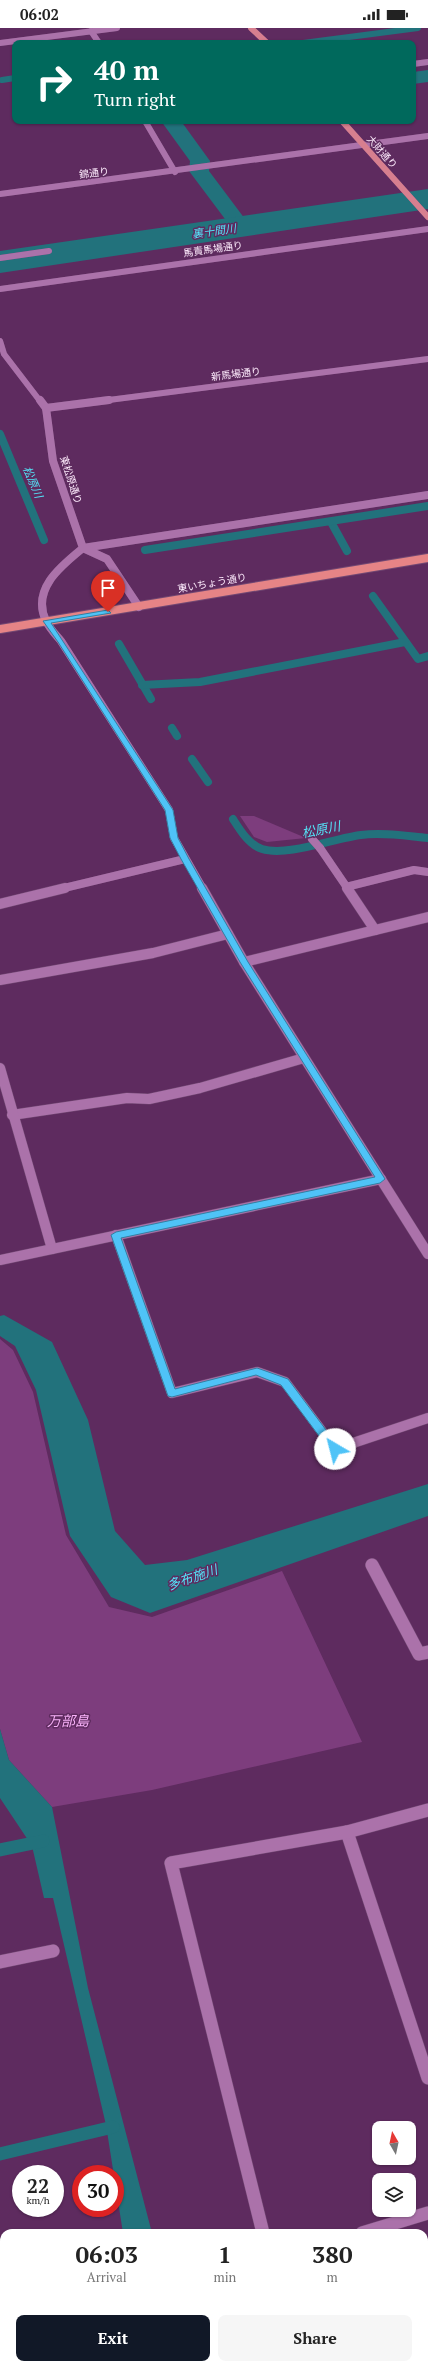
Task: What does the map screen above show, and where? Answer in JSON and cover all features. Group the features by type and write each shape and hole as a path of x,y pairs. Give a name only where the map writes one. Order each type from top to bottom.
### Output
{"highway":[{"name":"東いちょう通り","path":"0,628 139,607 428,558"}],"main road":[{"path":"251,28 264,40"},
{"name":"大財通り","path":"345,124 428,217"}],"street":[{"path":"17,40 115,28"},
{"path":"91,31 97,40"},
{"path":"0,42 12,41"},
{"path":"416,64 428,62"},
{"path":"147,124 175,172"},
{"path":"364,144 428,136"},
{"name":"錦通り","path":"0,194 190,170 364,144"},
{"name":"馬責馬場通り","path":"0,289 428,229"},
{"path":"0,258 49,251"},
{"path":"0,341 2,354 46,408"},
{"name":"新馬場通り","path":"46,408 428,359"},
{"name":"東松原通り","path":"46,408 53,460 83,548"},
{"path":"428,495 83,548 52,573 41,600 46,621 61,641 169,810 174,838 244,962 428,1254"},
{"path":"83,548 107,559 139,607"},
{"path":"312,839 320,848 375,930"},
{"path":"0,904 185,859"},
{"path":"346,887 414,870 428,872"},
{"path":"244,962 428,917"},
{"path":"0,980 153,953 228,934"},
{"path":"12,1115 120,1099 149,1099 200,1088 304,1058"},
{"path":"0,1068 12,1115 52,1249"},
{"path":"0,1260 380,1179"},
{"path":"116,1235 172,1394 257,1372 285,1382 335,1449 428,1418"},
{"path":"372,1565 419,1654 428,1652"},
{"path":"262,2229 171,1863 346,1832 428,1810"},
{"path":"346,1832 428,2078"},
{"path":"0,1962 53,1951"},
{"path":"375,2229 428,2213"}],"green space":[{"path":"240,816 254,816 306,838 267,842 254,837"},
{"name":"万部島","path":"0,1339 13,1350 33,1392 66,1535 109,1607 152,1617 282,1571 362,1742 152,1790 52,1807 9,1760 0,1729"}],"water":[{"name":"多布施川","path":"4,1315 52,1342 88,1420 115,1531 145,1565 187,1560 428,1484 428,1516 150,1613 111,1597 70,1536 36,1390 15,1346 0,1336 0,1316"},
{"path":"0,1729 9,1760 52,1807 88,1988 151,2229 122,2229 120,2217 124,2217 124,2165 112,2165 106,2125 53,1898 44,1898 32,1846 0,1798"}],"waterway":[{"path":"326,40 418,28"},
{"path":"416,78 428,76"},
{"path":"2,80 12,78"},
{"path":"173,124 200,161 199,171 241,227"},
{"name":"裏十間川","path":"0,262 428,199"},
{"name":"松原川","path":"0,434 44,540"},
{"path":"145,550 428,506"},
{"path":"331,522 347,551"},
{"path":"373,596 418,659 428,656"},
{"path":"143,685 200,682 405,642"},
{"name":"松原川","path":"119,644 143,685"},
{"name":"松原川","path":"143,685 151,699"},
{"path":"172,728 177,736"},
{"path":"192,759 208,782"},
{"name":"松原川","path":"233,819 245,837 253,844 262,849 272,851 297,849 369,834 428,838"},
{"path":"0,1850 43,1841"},
{"path":"0,2154 113,2127"}],"route":[{"path":"108,612 46,621 61,641 169,810 174,838 185,859 244,962 380,1179 116,1235 172,1394 257,1372 285,1382 335,1449"}]}
